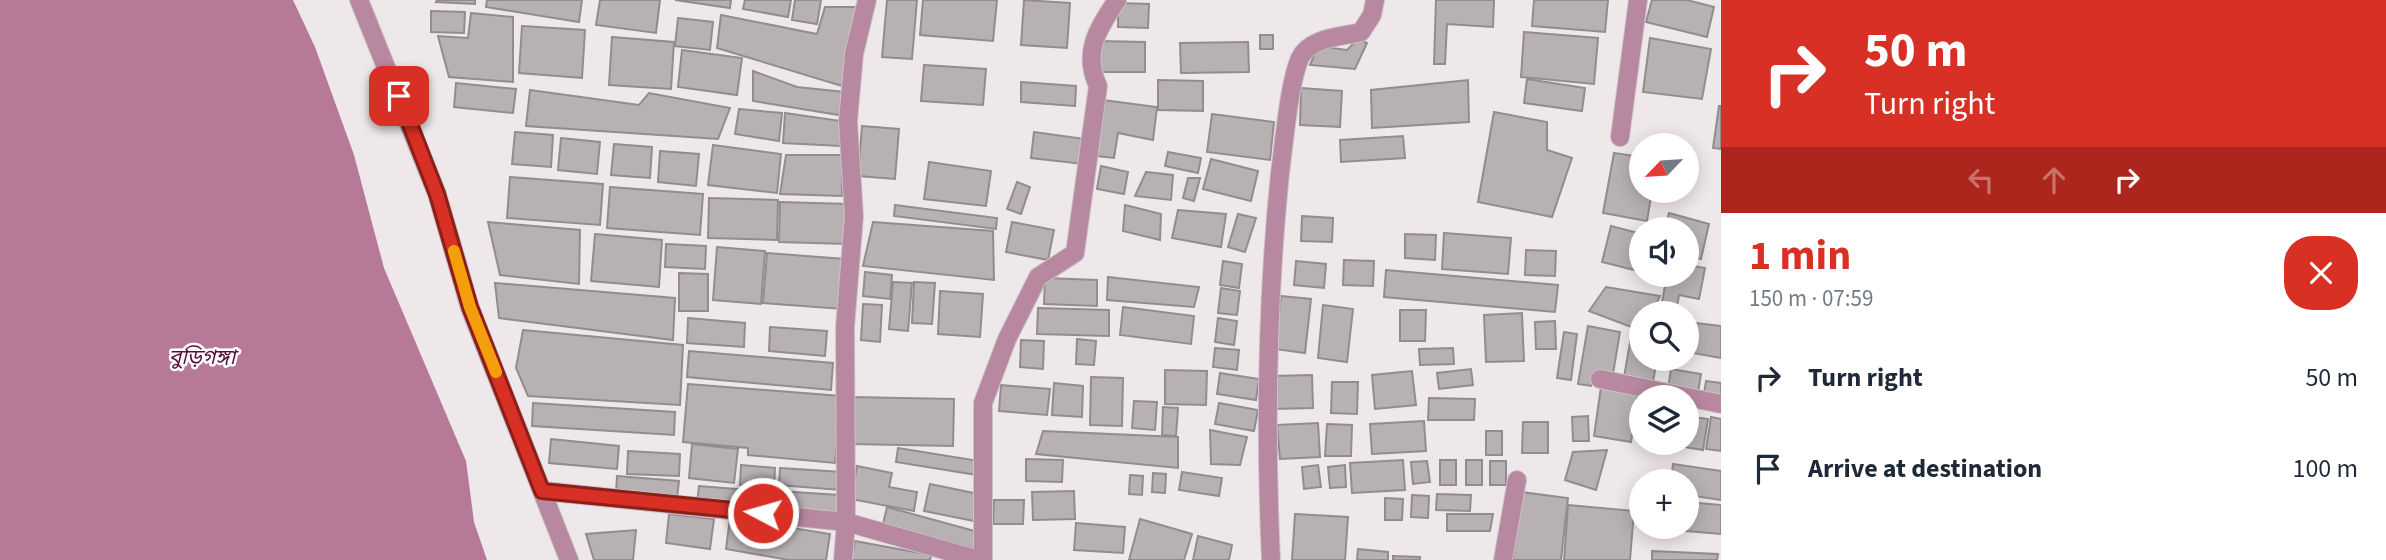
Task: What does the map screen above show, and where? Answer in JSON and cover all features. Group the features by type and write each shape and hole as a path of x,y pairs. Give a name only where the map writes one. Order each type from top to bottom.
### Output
{"street":[{"path":"359,0 437,194 470,307 569,560"},
{"path":"843,560 846,522 845,327 854,216 848,121 854,54 867,0"},
{"path":"542,491 846,522 981,560 983,403 1007,339 1038,277 1075,253 1098,86 1091,71 1094,34 1117,0"},
{"path":"1271,560 1268,502 1271,256 1285,133 1301,57 1314,43 1361,32 1372,15 1375,0"},
{"path":"1620,137 1638,0"},
{"path":"1600,379 1721,404"},
{"path":"1503,560 1517,480"}],"water":[{"name":"বুড়িগঙ্গা","path":"0,0 293,0 315,47 354,155 384,268 466,461 474,522 487,560 0,560"}],"building":[{"path":"475,0 475,4 436,2"},
{"path":"487,0 582,0 579,22 486,7"},
{"path":"600,0 660,0 656,33 596,25"},
{"path":"675,0 731,0 730,8"},
{"path":"745,0 791,0 788,17 743,9"},
{"path":"795,0 821,0 817,24 792,20"},
{"path":"887,0 917,0 912,59 882,57"},
{"path":"923,0 997,0 993,41 920,35"},
{"path":"1024,0 1070,3 1067,48 1021,45"},
{"path":"1436,0 1494,0 1493,27 1447,24 1445,64 1434,64"},
{"path":"1534,0 1608,0 1605,32 1532,26"},
{"path":"1652,0 1687,0 1714,7 1707,37 1646,22"},
{"path":"1118,3 1149,4 1148,28 1118,27"},
{"path":"825,7 862,7 842,86 717,48 721,15 817,34"},
{"path":"431,11 465,12 464,33 431,32"},
{"path":"471,13 513,17 513,82 449,77 438,36 468,38"},
{"path":"678,18 713,22 710,50 675,46"},
{"path":"522,26 585,30 582,78 519,73"},
{"path":"1524,32 1598,38 1594,84 1521,77"},
{"path":"1260,35 1273,35 1273,49 1260,49"},
{"path":"612,37 674,42 671,89 609,85"},
{"path":"1650,38 1711,49 1702,99 1643,92"},
{"path":"1358,39 1367,43 1355,69 1310,65 1318,46 1347,50"},
{"path":"1100,41 1145,42 1145,72 1100,72"},
{"path":"1248,42 1249,72 1181,73 1180,43"},
{"path":"682,50 742,58 737,95 678,87"},
{"path":"924,65 986,69 983,105 921,101"},
{"path":"753,71 797,87 844,92 839,115 753,101"},
{"path":"1527,79 1585,88 1582,111 1524,103"},
{"path":"1158,80 1203,81 1203,111 1158,110"},
{"path":"1468,80 1469,122 1372,128 1371,90"},
{"path":"1021,82 1076,86 1075,106 1021,102"},
{"path":"456,83 516,89 513,113 454,107"},
{"path":"1301,88 1342,91 1340,127 1300,125"},
{"path":"530,90 639,105 649,93 730,108 718,139 526,126"},
{"path":"1103,100 1157,107 1153,140 1118,133 1114,158 1097,156"},
{"path":"1721,106 1721,149 1713,148"},
{"path":"739,109 782,113 779,141 735,134"},
{"path":"1494,112 1547,122 1547,150 1572,158 1552,217 1478,202"},
{"path":"785,113 841,121 840,146 783,143"},
{"path":"1212,114 1274,122 1270,160 1207,152"},
{"path":"862,126 899,129 895,179 858,176"},
{"path":"515,132 553,135 551,167 512,164"},
{"path":"1034,132 1085,139 1083,164 1031,158"},
{"path":"1403,136 1405,158 1341,162 1340,140"},
{"path":"561,138 600,142 597,174 558,170"},
{"path":"614,144 652,147 650,178 611,175"},
{"path":"713,145 781,154 777,193 708,185"},
{"path":"660,151 699,154 696,186 658,182"},
{"path":"1168,152 1201,158 1198,173 1165,166"},
{"path":"1614,153 1629,155 1629,203 1650,203 1648,217 1629,218 1603,213"},
{"path":"786,155 843,155 842,196 780,194"},
{"path":"1211,159 1258,171 1251,201 1203,189"},
{"path":"929,162 991,171 986,206 924,199"},
{"path":"1101,166 1128,172 1124,194 1097,189"},
{"path":"1146,172 1173,175 1171,200 1135,196"},
{"path":"510,177 603,184 600,225 507,218"},
{"path":"1188,178 1200,178 1194,201 1183,198"},
{"path":"1017,182 1030,187 1021,214 1007,209"},
{"path":"610,187 703,194 700,235 607,228"},
{"path":"709,198 778,200 777,240 708,238"},
{"path":"780,202 849,204 848,244 779,242"},
{"path":"895,205 997,218 996,229 894,216"},
{"path":"1125,205 1161,214 1160,240 1123,231"},
{"path":"1178,210 1226,214 1221,247 1172,238"},
{"path":"1669,213 1684,217 1668,217"},
{"path":"1238,214 1256,218 1245,252 1228,247"},
{"path":"1302,216 1333,218 1332,242 1301,241"},
{"path":"1699,221 1709,224 1699,259"},
{"path":"488,222 580,230 579,284 500,275"},
{"path":"873,222 993,231 994,280 863,266"},
{"path":"1012,222 1054,230 1048,260 1006,252"},
{"path":"1611,226 1629,231 1629,269 1602,262"},
{"path":"1444,233 1511,238 1508,274 1442,269"},
{"path":"595,234 662,240 659,287 591,281"},
{"path":"1405,234 1436,235 1435,260 1405,258"},
{"path":"666,244 706,246 705,269 665,267"},
{"path":"717,247 765,251 761,304 713,300"},
{"path":"1526,250 1556,251 1555,276 1525,275"},
{"path":"767,253 845,259 842,309 763,303"},
{"path":"1344,260 1374,261 1373,286 1343,285"},
{"path":"1223,261 1242,264 1239,288 1220,285"},
{"path":"1296,261 1326,264 1324,288 1294,285"},
{"path":"1699,267 1705,268 1699,299 1679,295 1678,301 1662,301 1665,287 1699,287"},
{"path":"1386,270 1558,285 1555,312 1384,297"},
{"path":"865,272 892,275 890,299 863,296"},
{"path":"679,273 708,274 708,311 679,311"},
{"path":"1108,277 1199,287 1194,307 1107,300"},
{"path":"1045,278 1097,280 1097,306 1044,304"},
{"path":"893,282 912,283 908,331 889,329"},
{"path":"914,282 935,283 932,324 912,323"},
{"path":"495,283 675,298 673,340 499,318"},
{"path":"1606,287 1660,296 1658,301 1629,301 1629,326 1589,311"},
{"path":"1221,288 1240,291 1237,315 1218,313"},
{"path":"940,291 983,294 980,337 938,334"},
{"path":"1281,296 1311,299 1305,353 1275,349"},
{"path":"863,304 882,305 880,342 861,340"},
{"path":"1323,305 1353,309 1347,362 1318,358"},
{"path":"1123,307 1194,316 1191,344 1120,335"},
{"path":"1038,308 1109,310 1109,336 1037,334"},
{"path":"1400,310 1426,310 1425,341 1400,341"},
{"path":"1522,313 1524,361 1486,362 1484,315"},
{"path":"688,318 745,323 744,347 687,343"},
{"path":"1218,318 1237,321 1234,345 1215,342"},
{"path":"1555,321 1556,349 1536,349 1535,322"},
{"path":"1699,323 1721,326 1721,358 1699,354"},
{"path":"1588,326 1620,332 1613,374 1599,371 1591,386 1578,384"},
{"path":"770,327 827,331 825,356 769,351"},
{"path":"523,330 683,345 680,405 528,396 516,368"},
{"path":"1564,332 1577,334 1571,380 1557,378"},
{"path":"1077,339 1096,341 1094,365 1076,364"},
{"path":"1021,340 1044,341 1043,369 1020,367"},
{"path":"1215,348 1239,350 1237,370 1213,367"},
{"path":"1453,348 1454,364 1420,365 1419,349"},
{"path":"1629,348 1629,371 1655,371 1653,382 1624,377"},
{"path":"689,351 833,363 831,390 687,377"},
{"path":"1471,369 1473,385 1439,389 1437,373"},
{"path":"1165,370 1207,371 1206,405 1165,404"},
{"path":"1412,371 1416,405 1375,409 1372,375"},
{"path":"1671,371 1701,374 1699,387 1669,385"},
{"path":"1220,373 1259,379 1256,400 1217,394"},
{"path":"1312,375 1313,408 1273,409 1272,376"},
{"path":"1091,377 1123,378 1122,426 1090,425"},
{"path":"1706,381 1721,383 1721,403 1703,400"},
{"path":"1332,382 1358,382 1357,414 1331,413"},
{"path":"1054,383 1083,386 1082,417 1052,415"},
{"path":"688,384 841,396 835,463 748,455 748,448 683,442"},
{"path":"1001,385 1050,389 1047,415 999,411"},
{"path":"1601,387 1629,392 1629,442 1594,436"},
{"path":"851,397 954,399 953,446 850,444"},
{"path":"1429,398 1475,399 1474,420 1428,420"},
{"path":"1134,401 1157,402 1155,430 1132,428"},
{"path":"533,403 675,412 674,435 532,426"},
{"path":"1219,403 1258,410 1254,431 1215,424"},
{"path":"1163,407 1178,408 1176,436 1162,435"},
{"path":"1588,416 1589,441 1573,441 1572,417"},
{"path":"1711,417 1721,419 1721,451 1706,449"},
{"path":"1699,418 1708,419 1703,450 1699,449"},
{"path":"1424,421 1426,451 1372,454 1370,424"},
{"path":"1523,422 1548,422 1548,453 1522,453"},
{"path":"1318,423 1320,457 1280,459 1277,425"},
{"path":"1327,424 1352,425 1351,456 1325,456"},
{"path":"1210,430 1247,437 1240,465 1211,464"},
{"path":"1043,431 1178,437 1178,468 1036,454"},
{"path":"1486,431 1502,431 1502,455 1486,455"},
{"path":"551,439 619,446 617,469 549,463"},
{"path":"692,444 738,449 734,483 689,478"},
{"path":"898,448 979,461 977,475 896,462"},
{"path":"1607,450 1596,490 1565,480 1573,452"},
{"path":"628,451 680,454 679,476 627,474"},
{"path":"1026,459 1063,460 1062,482 1026,481"},
{"path":"1403,460 1405,490 1352,493 1350,463"},
{"path":"1440,460 1456,460 1456,485 1440,485"},
{"path":"1466,460 1482,460 1482,485 1466,485"},
{"path":"1427,461 1430,482 1413,484 1411,462"},
{"path":"1490,461 1506,461 1506,485 1490,485"},
{"path":"1673,464 1721,471 1721,500 1699,497 1699,469 1672,469"},
{"path":"741,465 775,468 774,488 740,485"},
{"path":"1318,465 1321,487 1304,489 1302,467"},
{"path":"1345,465 1346,487 1330,488 1328,467"},
{"path":"857,466 892,473 889,487 917,492 914,511 851,499"},
{"path":"780,468 842,472 840,490 779,485"},
{"path":"1182,472 1222,478 1219,496 1179,490"},
{"path":"1153,473 1166,474 1165,493 1152,492"},
{"path":"1130,475 1143,476 1142,495 1129,494"},
{"path":"617,476 679,481 677,498 616,494"},
{"path":"930,484 979,494 974,521 924,511"},
{"path":"699,486 760,491 759,508 697,504"},
{"path":"778,491 839,495 838,512 776,508"},
{"path":"1074,491 1075,519 1033,520 1032,492"},
{"path":"1521,492 1568,498 1561,560 1513,560"},
{"path":"1437,494 1471,495 1470,511 1436,510"},
{"path":"1412,495 1429,496 1428,518 1411,517"},
{"path":"1385,498 1403,499 1402,520 1385,520"},
{"path":"994,500 1024,500 1023,524 993,524"},
{"path":"1699,503 1721,505 1721,534 1699,532"},
{"path":"1568,505 1629,511 1629,539 1632,539 1630,560 1564,560"},
{"path":"887,507 978,532 973,549 883,524"},
{"path":"669,514 714,519 710,549 666,543"},
{"path":"1295,514 1348,517 1345,560 1292,560"},
{"path":"1447,514 1493,514 1490,531 1447,531"},
{"path":"730,518 830,534 826,560 789,560 726,549"},
{"path":"1140,519 1192,534 1184,560 1129,560"},
{"path":"1076,523 1125,527 1123,553 1074,550"},
{"path":"636,530 633,560 594,560 586,534"},
{"path":"1198,536 1232,545 1229,560 1193,560"},
{"path":"855,541 931,555 930,560 851,560"},
{"path":"1358,549 1388,552 1388,560 1357,560"},
{"path":"1652,551 1718,554 1717,560 1652,560"},
{"path":"1393,556 1420,557 1420,560 1393,560"}],"slow traffic":[{"path":"454,251 470,307 496,372"}],"route":[{"path":"399,96 437,194 470,307 542,491 763,513"}]}
